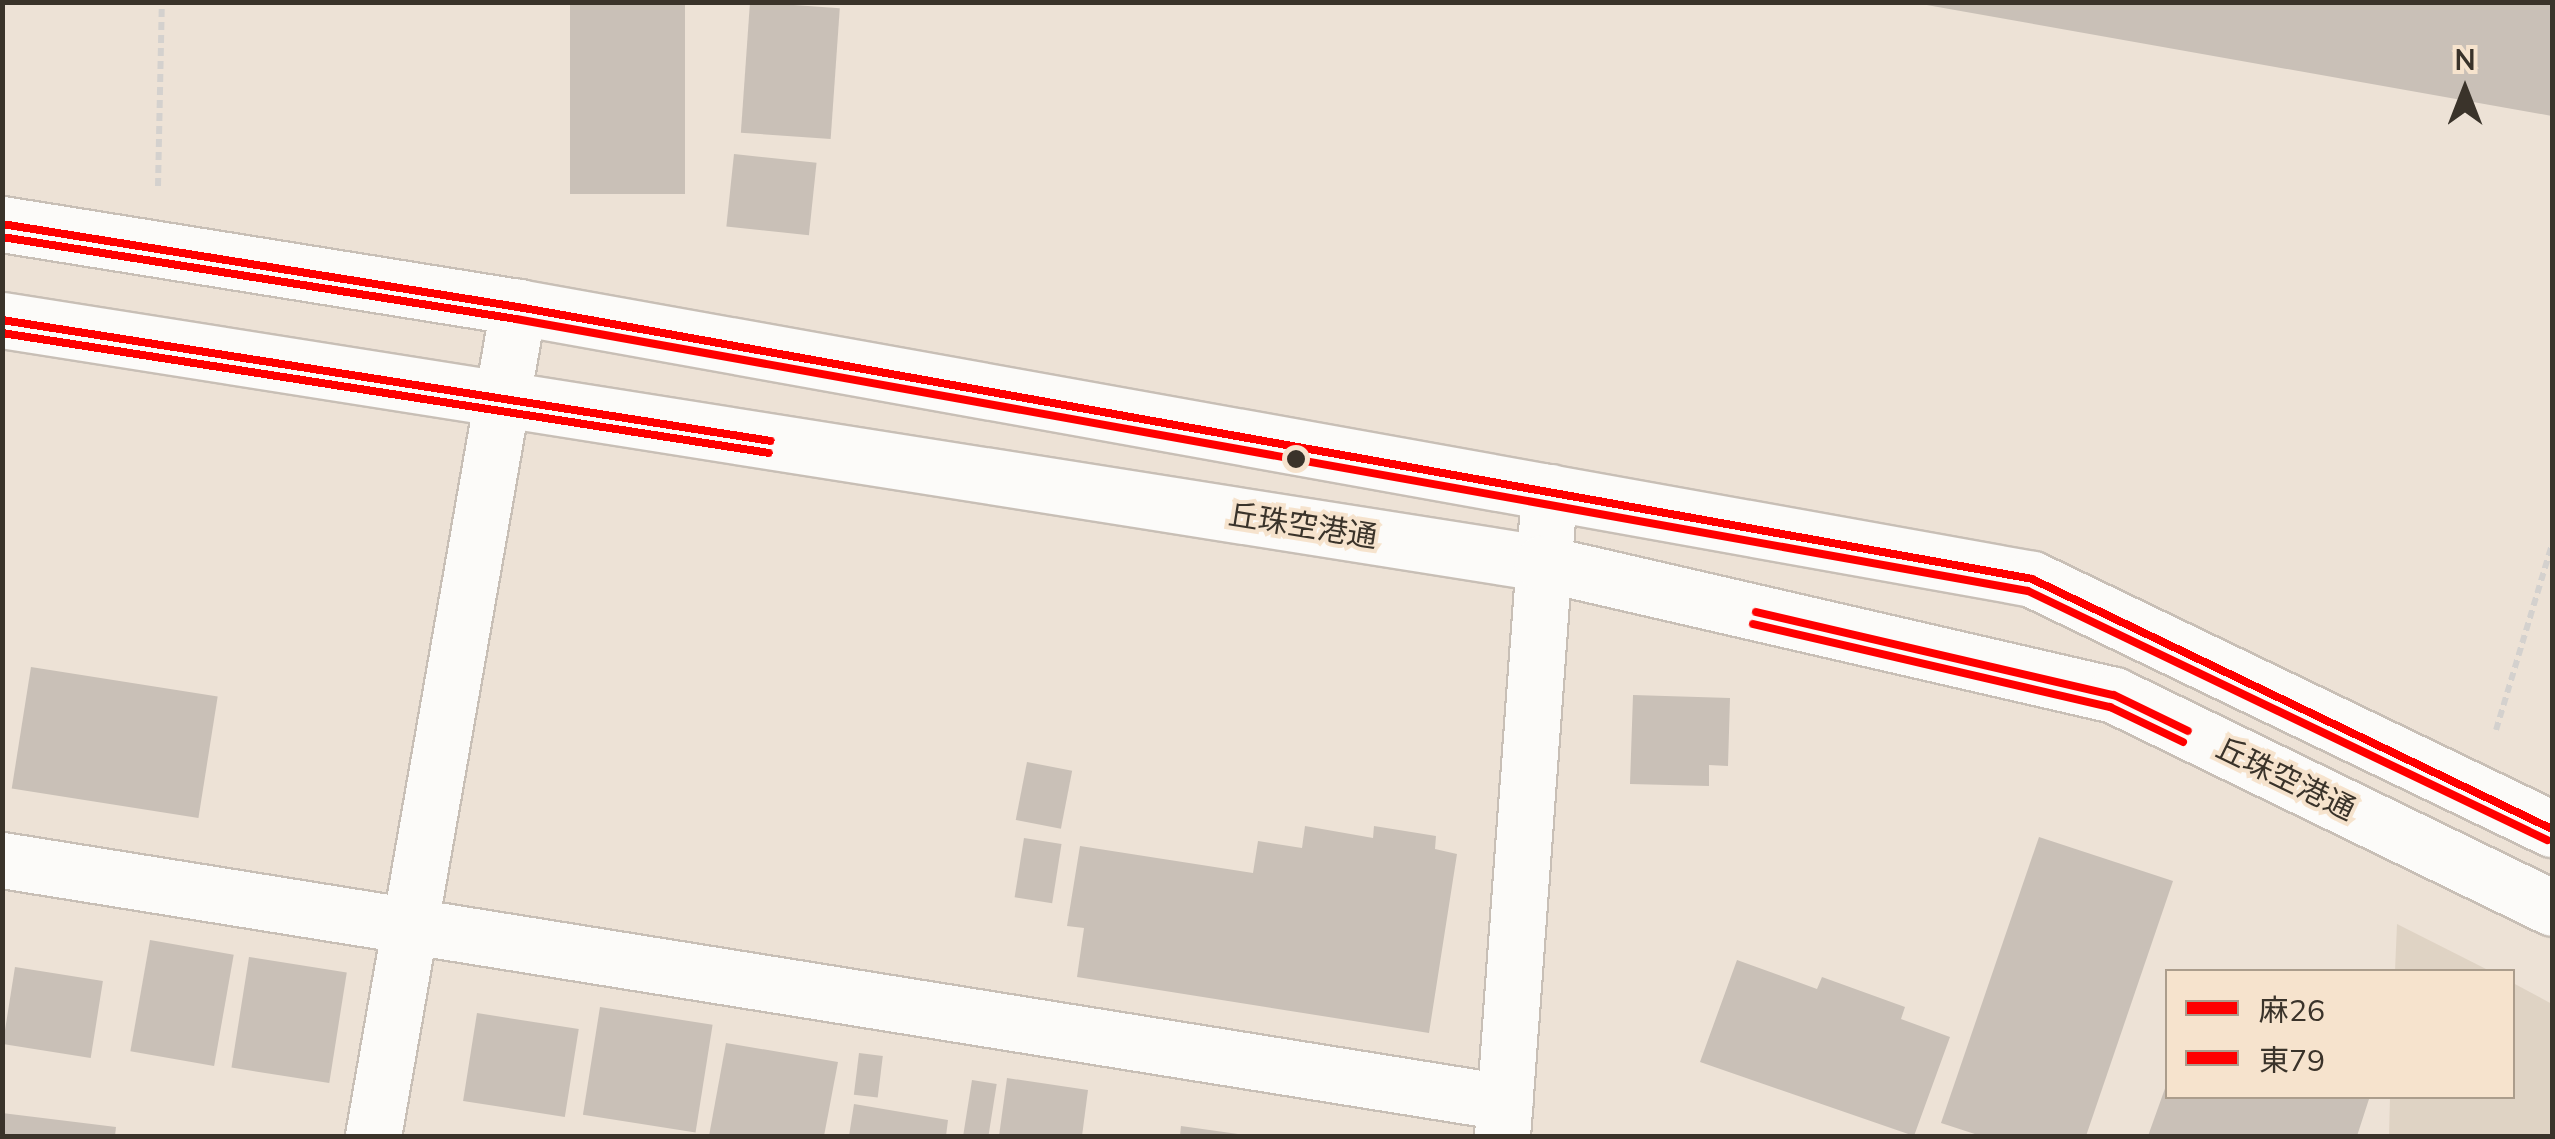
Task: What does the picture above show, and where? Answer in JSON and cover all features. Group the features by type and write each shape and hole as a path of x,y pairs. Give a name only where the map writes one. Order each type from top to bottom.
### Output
{"main road":[{"path":"2,224 518,307 2032,579 2552,829"},
{"path":"373,1136 518,307"},
{"name":"丘珠空港通","path":"2,320 1542,563 2114,695 2552,908"},
{"path":"2,860 410,927 1503,1119 1550,492"}],"path":[{"path":"157,249 162,2"},
{"path":"2474,791 2545,588 2552,545"}],"shaded area":[{"path":"2397,924 2486,969 2395,969"},
{"path":"2515,984 2552,1004 2552,1136 2389,1136 2390,1099 2515,1099"}],"building":[{"path":"570,2 685,2 685,194 570,194"},
{"path":"750,2 840,8 831,139 741,133"},
{"path":"2552,2 2552,116 1921,4"},
{"path":"734,154 817,163 809,235 726,227"},
{"path":"31,667 218,697 198,818 12,788"},
{"path":"1633,695 1730,698 1728,766 1709,765 1709,786 1630,784"},
{"path":"1027,762 1072,771 1061,829 1016,820"},
{"path":"1305,826 1373,838 1374,826 1436,836 1435,849 1457,854 1429,1033 1077,977 1084,928 1067,926 1080,846 1253,873 1258,841 1302,848"},
{"path":"2039,837 2173,881 2086,1136 1981,1136 1941,1123"},
{"path":"1024,838 1062,844 1052,903 1015,897"},
{"path":"150,940 234,955 214,1066 130,1051"},
{"path":"249,957 347,972 329,1083 231,1068"},
{"path":"1737,960 1817,989 1822,977 1905,1007 1901,1019 1950,1037 1914,1136 1700,1062"},
{"path":"15,967 103,981 91,1058 3,1044"},
{"path":"600,1007 713,1025 696,1132 583,1115"},
{"path":"477,1013 579,1029 565,1117 463,1101"},
{"path":"726,1043 838,1062 824,1136 709,1136"},
{"path":"859,1053 883,1056 878,1098 854,1095"},
{"path":"1007,1078 1088,1090 1082,1136 999,1136"},
{"path":"972,1080 997,1084 988,1136 963,1136"},
{"path":"2165,1088 2165,1099 2369,1099 2357,1136 2148,1136"},
{"path":"854,1104 948,1120 946,1136 849,1136"},
{"path":"2,1113 116,1127 115,1136 2,1136"},
{"path":"1181,1126 1238,1134 1238,1136 1180,1136"}],"transit line":[{"name":"麻26","path":"2,224 518,307 2032,579 2552,829"},
{"name":"東79","path":"2,237 516,319 2028,591 2547,840"},
{"name":"麻26","path":"2,320 771,441"},
{"name":"東79","path":"2,333 769,453"},
{"name":"麻26","path":"1756,612 2114,695 2188,731"},
{"name":"東79","path":"1753,624 2110,707 2183,742"}]}
